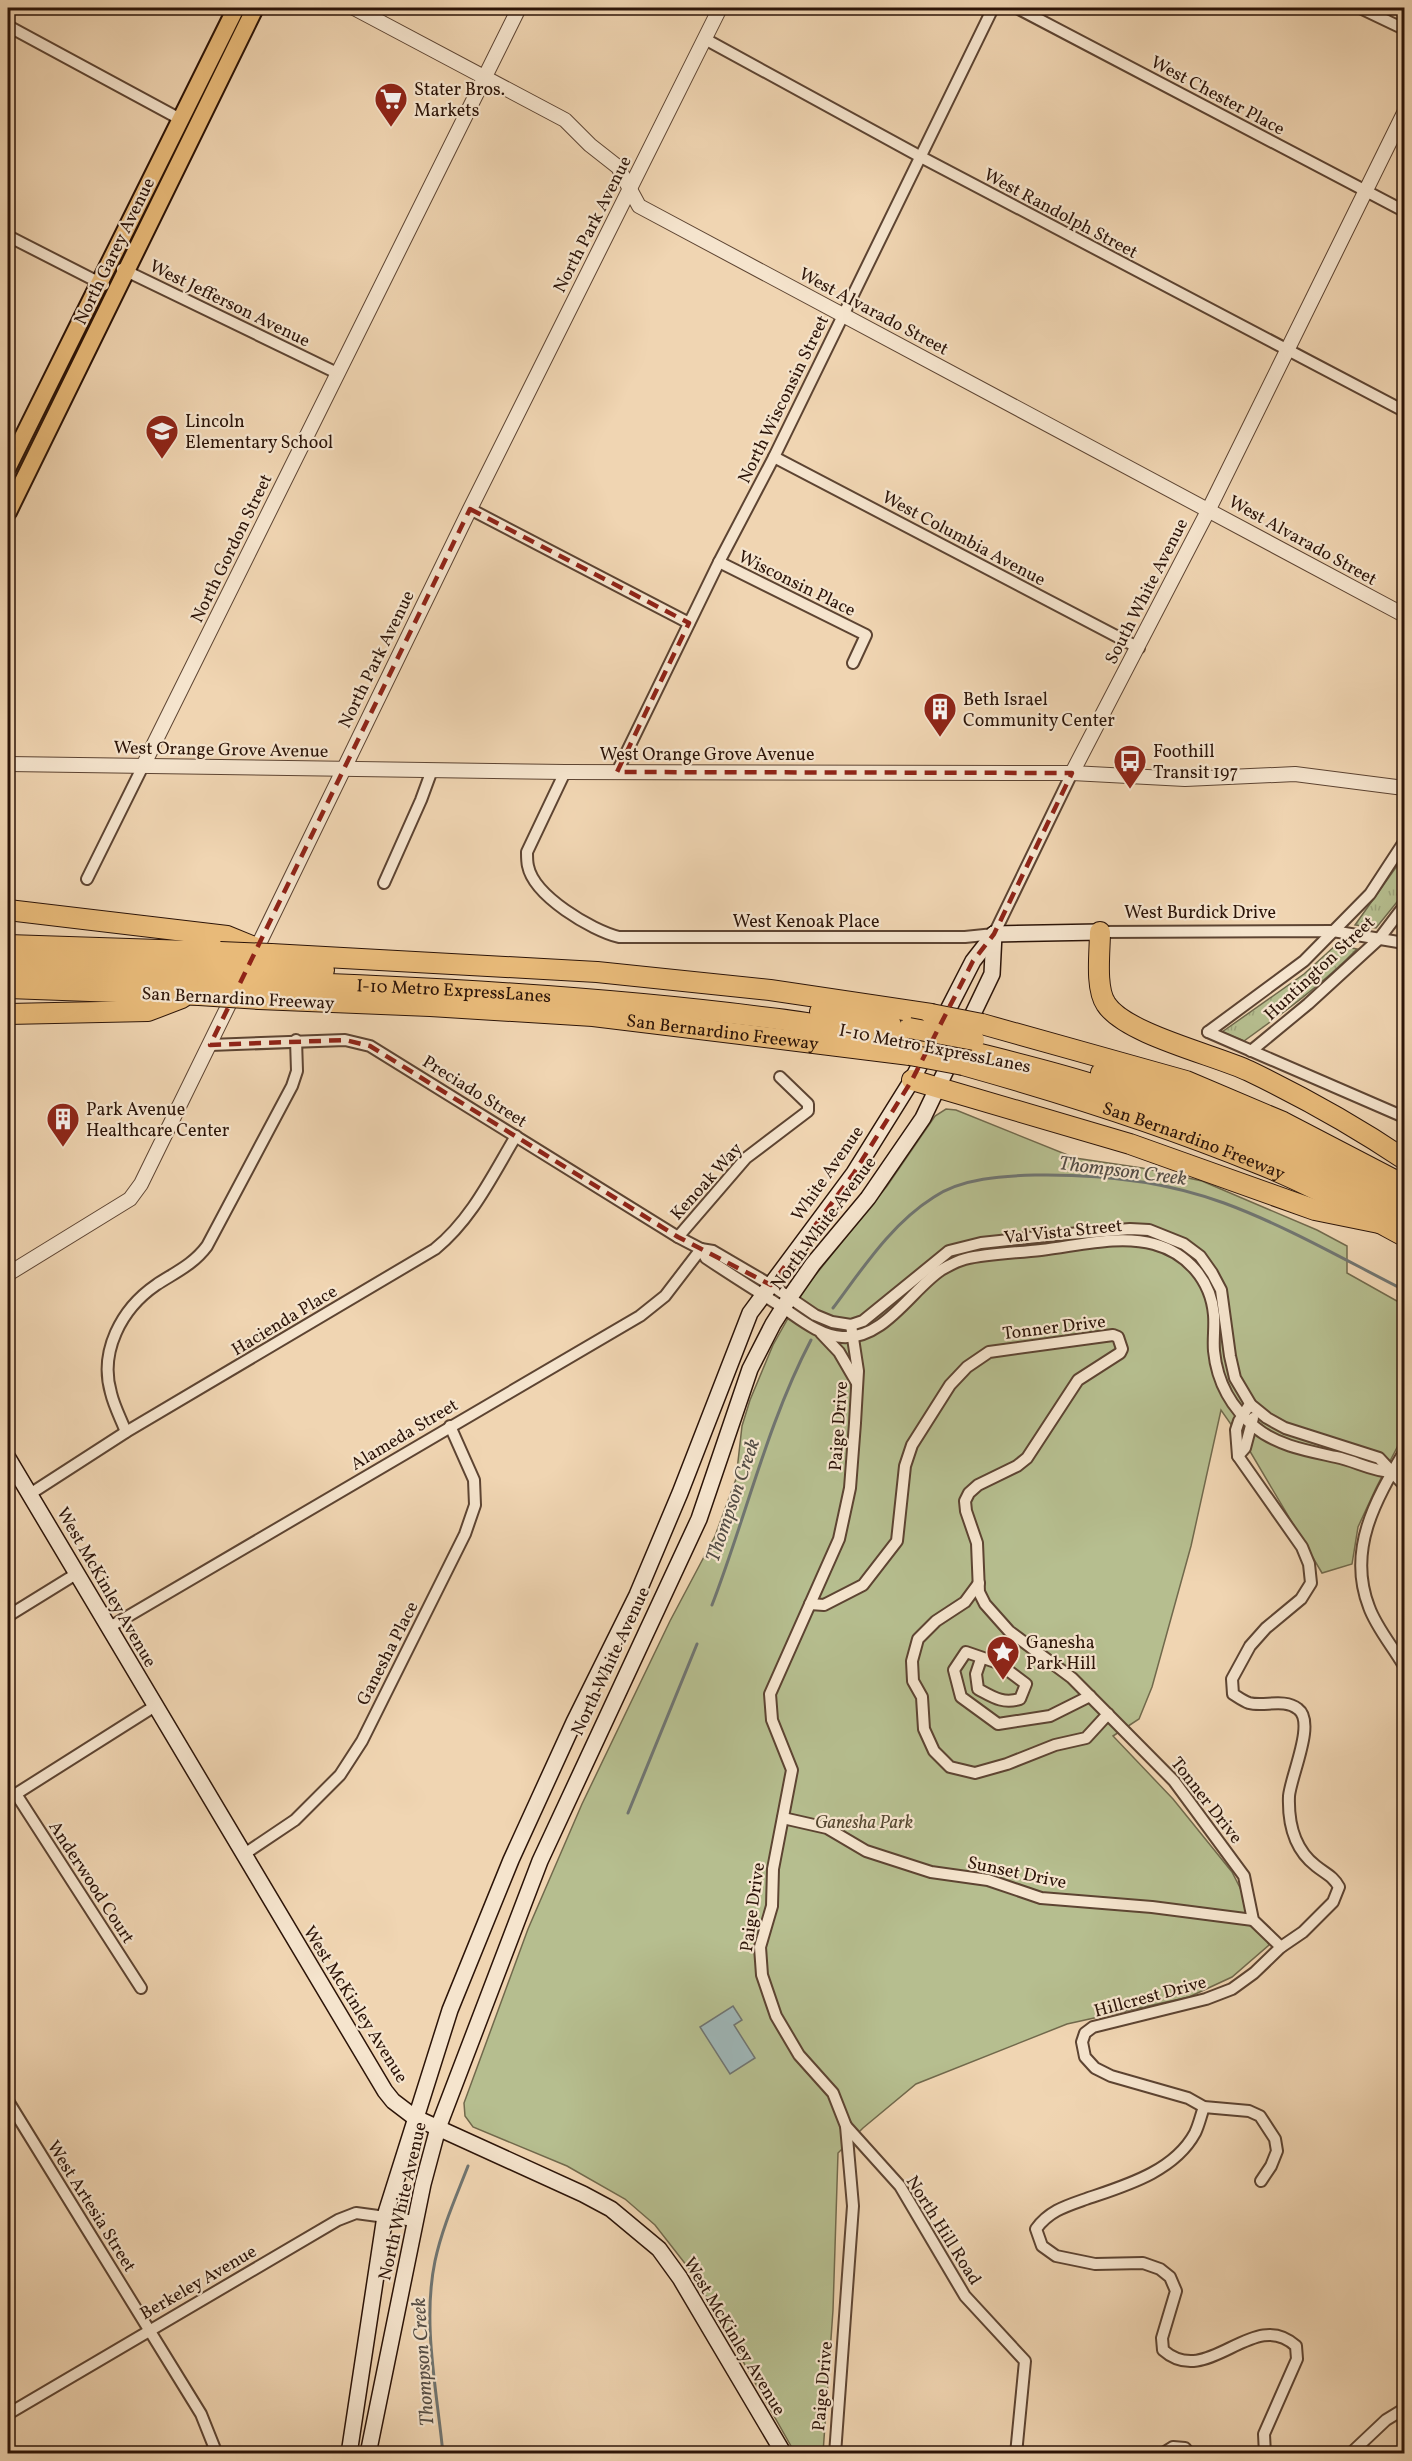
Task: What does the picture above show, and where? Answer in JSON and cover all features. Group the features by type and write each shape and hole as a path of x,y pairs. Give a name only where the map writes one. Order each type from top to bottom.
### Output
{"highway":[{"path":"8,910 209,971 270,972"},
{"path":"1100,932 1101,987 1104,1003 1119,1018 1194,1052 1247,1070 1305,1099 1404,1159"},
{"name":"San Bernardino Freeway","path":"8,945 209,971"},
{"name":"I-10 Metro ExpressLanes","path":"8,959 209,971"},
{"path":"8,1014 46,1015 148,1011 209,971"},
{"name":"San Bernardino Freeway","path":"8,988 209,971 597,972 770,990 931,1014 972,1045 1075,1096 1173,1130 1259,1164 1404,1236"},
{"name":"I-10 Metro ExpressLanes","path":"8,974 209,971 477,977 780,1007 860,1018 912,1042 972,1045 1093,1070 1164,1093 1290,1143 1404,1201"},
{"name":"San Bernardino Freeway","path":"270,972 430,1006 972,1045 1185,1081 1283,1122 1404,1185"},
{"name":"I-10 Metro ExpressLanes","path":"972,1045 1173,1111 1281,1156 1404,1216"},
{"path":"912,1080 1130,1143 1315,1210 1379,1223"}],"main road":[{"name":"North Garey Avenue","path":"8,467 12,448 99,282 236,8"},
{"name":"North Garey Avenue","path":"8,512 255,8"},
{"name":"West Burdick Drive","path":"994,933 1100,932"},
{"name":"South White Avenue","path":"912,1080 973,961 994,933"},
{"name":"North White Avenue","path":"368,2454 415,2221 438,2128 542,1856 699,1519 750,1369 787,1303 813,1264 868,1198 923,1118 992,974 994,933"},
{"name":"White Avenue","path":"767,1290 854,1173 912,1080"},
{"name":"North White Avenue","path":"348,2454 385,2216 414,2117 450,2010 511,1860 574,1722 637,1595 680,1493 750,1313 767,1290"},
{"name":"West McKinley Avenue","path":"8,1459 385,2091 393,2101 414,2117 611,2210 659,2249 680,2278 784,2454"}],"street":[{"name":"West Alvarado Street","path":"354,8 565,120 590,145 618,167 639,206 1404,615"},
{"name":"North Gordon Street","path":"87,879 519,8"},
{"name":"North Park Avenue","path":"8,1274 129,1199 141,1184 470,509 720,8"},
{"name":"North Wisconsin Street","path":"617,772 993,8"},
{"name":"West Chester Place","path":"1017,8 1404,211"},
{"path":"1360,8 1404,29"},
{"path":"8,26 180,119"},
{"name":"West Randolph Street","path":"705,39 921,157 1404,411"},
{"name":"South White Avenue","path":"994,933 1072,773 1139,648 1209,509 1404,113"},
{"path":"8,236 116,291"},
{"name":"West Jefferson Avenue","path":"109,262 337,373"},
{"name":"West Columbia Avenue","path":"774,457 1139,648"},
{"path":"470,509 689,623"},
{"name":"Wisconsin Place","path":"719,562 866,635 853,663"},
{"name":"West Orange Grove Avenue","path":"8,764 565,772 1072,773 1185,779 1295,774 1404,788"},
{"path":"384,883 422,800 432,770"},
{"name":"West Kenoak Place","path":"565,772 527,852 528,866 533,878 562,908 601,933 619,937 965,938 994,933"},
{"path":"1404,842 1370,894 1304,961 1208,1032 1404,1117"},
{"name":"Huntington Street","path":"1251,1051 1308,1004 1379,939 1404,906"},
{"name":"West Burdick Drive","path":"1100,932 1333,931 1404,943"},
{"path":"126,1432 108,1381 109,1349 135,1303 154,1286 198,1258 207,1246 292,1086 297,1071 296,1040"},
{"name":"Preciado Street","path":"210,1045 296,1040 345,1040 370,1046 678,1237 700,1249 712,1251 787,1303"},
{"name":"Kenoak Way","path":"678,1237 746,1158 808,1111 808,1104 780,1077"},
{"name":"Hacienda Place","path":"30,1494 126,1432 435,1249 454,1233 470,1213 516,1136"},
{"name":"Val Vista Street","path":"850,1325 863,1321 942,1254 949,1251 981,1243 1056,1235 1130,1229 1149,1230 1184,1244 1200,1256 1212,1273 1221,1290 1235,1378 1254,1407 1285,1428 1379,1458 1404,1485"},
{"name":"Val Vista Street","path":"853,1337 889,1320 925,1283 940,1271 964,1260 1117,1241 1139,1241 1165,1248 1187,1261 1202,1276 1212,1299 1214,1350 1222,1383 1228,1397 1247,1419 1284,1444 1342,1458 1375,1471 1392,1472"},
{"name":"Alameda Street","path":"108,1628 640,1316 666,1296 700,1249"},
{"path":"787,1303 832,1322 850,1325"},
{"path":"787,1303 819,1330 838,1352 857,1383"},
{"name":"Paige Drive","path":"835,2454 853,2206 846,2126 833,2093 800,2055 776,2016 762,1975 760,1947 772,1906 773,1869 792,1770 772,1720 770,1694 839,1539 849,1488 858,1371 850,1325"},
{"path":"819,1330 840,1337 853,1337"},
{"name":"Tonner Drive","path":"810,1604 824,1605 863,1585 897,1540 905,1466 912,1445 950,1385 967,1367 989,1352 1113,1335 1118,1337 1122,1349 1120,1353 1078,1380 1027,1458 1017,1466 978,1485 969,1493 965,1501 966,1511 977,1543 980,1592 986,1604 1009,1631 1072,1678 1174,1781 1244,1876 1253,1920"},
{"path":"1222,1383 1235,1378"},
{"name":"Hillcrest Drive","path":"1204,2107 1188,2098 1111,2076 1095,2068 1085,2057 1082,2042 1085,2033 1094,2028 1206,2000 1232,1989 1254,1973 1281,1947 1303,1932 1333,1902 1339,1887 1334,1877 1305,1857 1295,1840 1289,1818 1292,1779 1306,1730 1305,1717 1299,1709 1288,1704 1246,1703 1233,1694 1232,1679 1250,1646 1266,1628 1301,1599 1311,1583 1309,1564 1302,1546 1238,1456 1245,1448 1247,1419 1254,1407"},
{"name":"Ganesha Place","path":"243,1855 295,1820 340,1775 362,1741 465,1534 475,1505 474,1480 450,1426"},
{"path":"1404,1452 1367,1526 1361,1547 1360,1579 1370,1610 1404,1666"},
{"path":"8,1616 76,1574"},
{"path":"979,1583 965,1602 936,1621 918,1639 912,1661 913,1681 922,1697 924,1729 934,1751 950,1767 975,1773 1007,1764 1055,1745 1086,1738 1108,1714"},
{"path":"981,1659 976,1674 978,1689 997,1700 1008,1702 1020,1699 1026,1684 998,1663 966,1652 954,1670 961,1697 998,1724 1050,1716 1090,1696"},
{"path":"12,1797 155,1706"},
{"name":"Anderwood Court","path":"12,1797 141,1988"},
{"name":"Sunset Drive","path":"783,1818 827,1828 866,1851 931,1872 988,1880 1041,1898 1152,1907 1253,1920"},
{"path":"1253,1920 1281,1947"},
{"name":"West Artesia Street","path":"8,2101 201,2414 217,2454"},
{"path":"1262,2181 1277,2151 1275,2139 1269,2127 1260,2116 1249,2111 1204,2107 1194,2134 1175,2156 1160,2168 1129,2183 1058,2209 1044,2218 1036,2229 1042,2246 1056,2256 1095,2264 1143,2263 1160,2269 1170,2277 1176,2291 1161,2338 1163,2350 1172,2358 1186,2362 1207,2358 1254,2337 1273,2333 1287,2338 1296,2346 1297,2359 1264,2434 1265,2454"},
{"name":"North Hill Road","path":"846,2126 900,2186 964,2296 1025,2361 1016,2454"},
{"name":"Berkeley Avenue","path":"8,2412 338,2220 356,2213 415,2221"},
{"path":"1350,2454 1386,2420 1404,2409"},
{"path":"1162,2454 1173,2447 1185,2448 1190,2454"}],"highlighted area":[{"path":"470,509 689,623 617,772 1072,773 994,934 973,961 912,1080 854,1173 771,1285 678,1237 370,1046 345,1040 210,1045"}],"green space":[{"path":"1404,856 1404,892 1401,897 1376,928 1355,925"},
{"path":"1336,945 1357,949 1288,1009 1244,1041 1222,1032 1304,974"},
{"name":"Ganesha Park","path":"946,1109 956,1110 1075,1158 1142,1168 1202,1181 1317,1230 1347,1246 1347,1273 1404,1305 1404,1434 1358,1527 1352,1564 1322,1573 1251,1453 1221,1410 1191,1546 1152,1687 1139,1719 1113,1736 1173,1799 1232,1872 1269,1945 1232,1977 1189,1997 1067,2024 916,2084 863,2128 838,2153 833,2310 823,2453 795,2453 694,2275 655,2225 625,2199 567,2166 473,2127 465,2116 464,2103 528,1929 582,1804 670,1621 715,1536 736,1479 742,1426 750,1400 773,1345 805,1288 887,1186 935,1116"}],"water":[{"path":"733,2006 742,2020 734,2025 755,2058 730,2074 700,2027"}],"waterway":[{"name":"Thompson Creek","path":"833,1308 891,1233 934,1197 970,1182 996,1177 1035,1175 1131,1180 1202,1195 1270,1222 1404,1290"},
{"name":"Thompson Creek","path":"712,1605 769,1438 811,1340"},
{"name":"Thompson Creek","path":"628,1813 697,1644"},
{"name":"Thompson Creek","path":"443,2454 430,2333 431,2285 441,2237 468,2166"}],"place":[{"name":"Stater Bros. Markets","path":"391,128"},
{"name":"Lincoln Elementary School","path":"162,460"},
{"name":"Beth Israel Community Center","path":"940,738"},
{"name":"Foothill Transit 197","path":"1130,790"},
{"name":"Park Avenue Healthcare Center","path":"63,1148"},
{"name":"Ganesha Park Hill","path":"1003,1681"}]}
